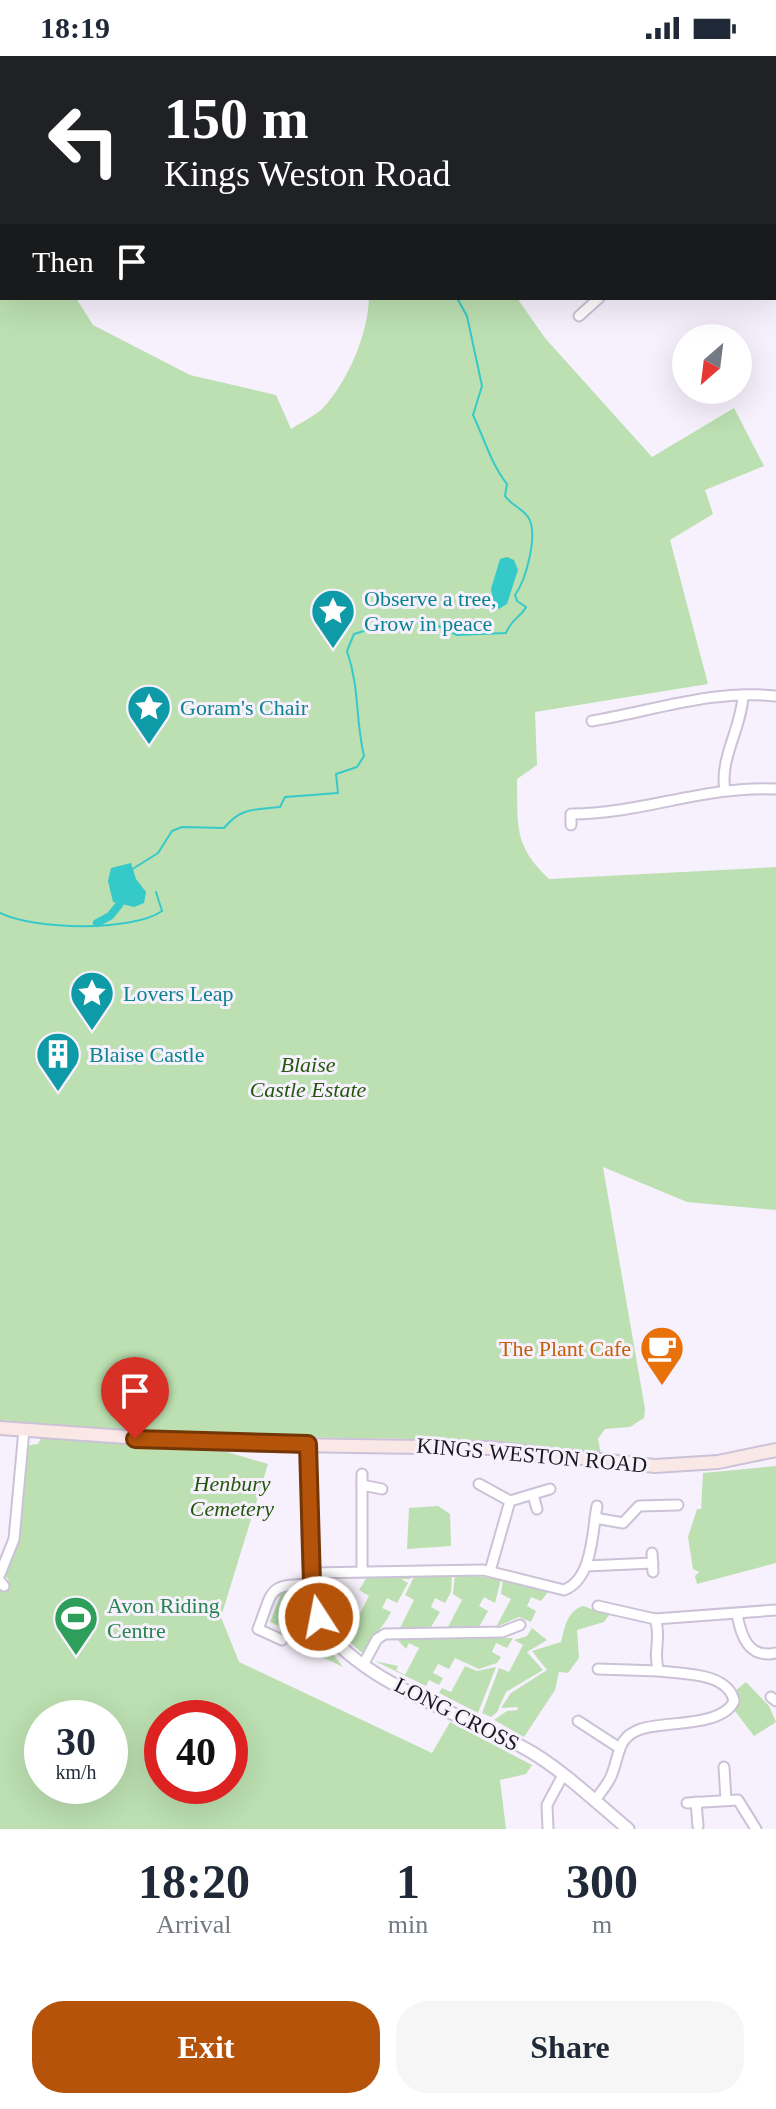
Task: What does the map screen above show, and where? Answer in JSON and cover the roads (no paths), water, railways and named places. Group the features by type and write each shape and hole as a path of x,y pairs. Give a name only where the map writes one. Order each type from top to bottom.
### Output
{"main road":[{"name":"KINGS WESTON ROAD","path":"0,1428 224,1444 490,1448 655,1466 718,1462 776,1450"}],"street":[{"path":"585,314 597,300"},
{"path":"595,717 670,703 743,695 776,696"},
{"path":"725,790 724,771 742,713 743,695"},
{"path":"571,825 571,814 618,813 725,790 776,789"},
{"path":"0,1574 14,1539 24,1430"},
{"name":"LONG CROSS","path":"308,1444 311,1578 323,1626 342,1649 363,1665 503,1736 563,1775 628,1829"},
{"path":"362,1571 362,1480 382,1490"},
{"path":"479,1484 510,1501 550,1489"},
{"path":"533,1495 537,1509"},
{"path":"490,1571 510,1501"},
{"path":"595,1518 623,1523 636,1508 648,1502 678,1505"},
{"path":"282,1640 273,1631 258,1629 273,1590 311,1578 362,1571 447,1568 490,1571 561,1590 578,1582 586,1566 597,1506"},
{"path":"586,1566 653,1562"},
{"path":"598,1606 655,1619 776,1610"},
{"path":"737,1614 741,1634 750,1649 760,1654 776,1653"},
{"path":"655,1619 659,1631 656,1661 659,1671"},
{"path":"363,1665 375,1642 385,1634 502,1632 520,1625"},
{"path":"595,1800 610,1779 618,1747 626,1737 641,1729 712,1717 733,1704 731,1691 720,1683 659,1671 604,1667"},
{"path":"580,1725 618,1747"},
{"path":"724,1767 726,1800"},
{"path":"548,1829 548,1801 563,1775"},
{"path":"698,1826 692,1802 726,1800 743,1803 756,1829"}],"water":[{"path":"507,557 514,560 518,570 507,604 499,609 494,605 491,589 500,559"},
{"path":"131,863 136,879 146,892 144,903 134,907 113,902 108,881 111,868"}],"waterway":[{"path":"131,870 158,853 172,831 182,827 224,828 244,812 280,807 285,797 338,793 336,774 357,767 364,756 354,678 347,651 354,634 377,627 428,621 457,635 506,633 526,607 517,601 515,595 530,556 531,524 526,514 505,496 507,484 492,459 473,415 482,386 467,316 458,300"},
{"path":"0,913 15,919 58,925 129,923 162,911 156,892"},
{"path":"97,923 110,916 119,905"}],"place":[{"name":"Observe a tree, Grow in peace","path":"333,650"},
{"name":"Goram's Chair","path":"149,746"},
{"name":"Lovers Leap","path":"92,1032"},
{"name":"Blaise Castle","path":"58,1093"},
{"name":"The Plant Cafe","path":"662,1387"},
{"name":"Avon Riding Centre","path":"76,1657"}],"park label":[{"name":"Blaise Castle Estate","path":"308,1076"},
{"name":"Henbury Cemetery","path":"232,1496"}]}
